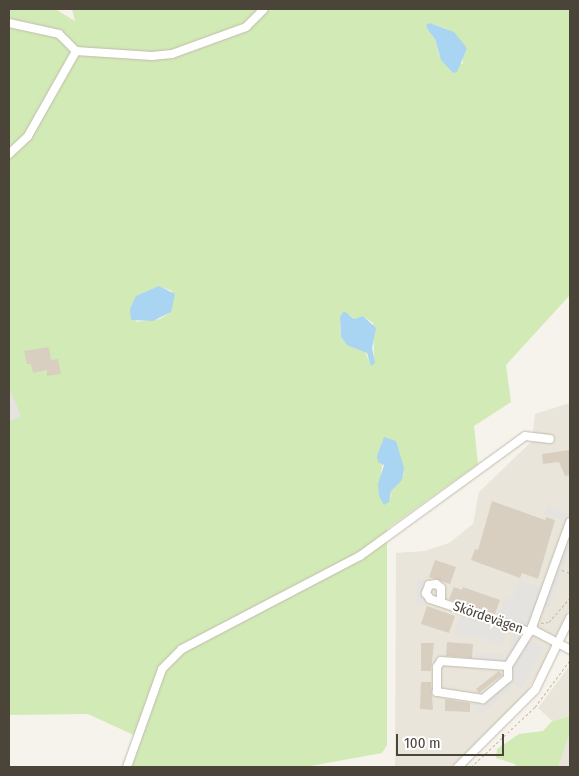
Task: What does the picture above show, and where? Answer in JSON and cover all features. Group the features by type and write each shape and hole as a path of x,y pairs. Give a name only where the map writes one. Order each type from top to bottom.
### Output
{"street":[{"path":"9,23 60,34 76,51 152,56 172,54 246,27 264,9"},
{"path":"9,154 28,136 76,51"},
{"path":"127,767 162,669 182,649 360,556 525,436 550,439"},
{"path":"508,666 441,661 437,667 437,692 483,699 508,678 508,666 532,632 533,622 570,522"},
{"name":"Skördevägen","path":"441,602 532,632 570,650"},
{"path":"458,767 522,706 560,645 570,618"}],"path":[{"path":"553,567 570,573"},
{"path":"533,622 549,622 570,598"},
{"path":"470,767 536,707 570,660"}],"shaded area":[{"path":"9,386 21,417 9,421"},
{"path":"570,403 570,608 549,654 520,703 452,767 395,767 396,553 424,551 449,543 473,524 479,492 532,441 535,414"},
{"path":"547,506 570,514 570,524 544,515"},
{"path":"570,527 570,549 549,608 542,606"},
{"path":"417,579 424,579 423,605 416,604"},
{"path":"519,580 542,588 527,628 497,620 506,596 512,598"},
{"path":"462,613 507,631 502,645 478,636 476,639 468,635 467,639 454,634"},
{"path":"515,633 545,648 521,689 515,685 484,712 477,713 477,707 481,707 511,680 506,657"},
{"path":"476,653 504,655 503,663 475,660"},
{"path":"570,665 570,716 552,721 538,708"},
{"path":"570,732 570,767 558,767 561,752"}],"green space":[{"path":"9,9 55,9 75,21 72,9 570,9 570,295 506,365 511,402 474,426 478,464 387,529 387,745 382,753 305,767 130,767 140,738 88,714 9,715","holes":["430,23 447,29 467,48 462,57 463,64 439,55 435,39 428,30","158,286 172,291 171,312 160,319 135,322","350,315 354,319 363,316 373,323 374,359 368,359 364,349 347,345 341,337 340,323","383,463 404,474 391,491 391,498 381,472"]},
{"path":"570,716 570,732 558,767 516,767 515,764 496,758 497,749 519,734 543,731 552,721"}],"water":[{"path":"430,23 454,32 467,48 457,72 453,73 441,60 435,39 426,25"},
{"path":"159,286 175,294 171,312 153,321 131,320 130,309 136,296"},
{"path":"344,311 354,319 363,316 376,328 372,348 375,363 371,366 367,353 347,345 341,337 340,317"},
{"path":"384,437 396,441 404,468 402,480 391,491 389,502 384,505 379,496 378,484 384,465 378,462 377,456"}],"building":[{"path":"49,347 51,360 58,359 61,374 47,376 47,370 33,373 31,364 27,364 24,351"},
{"path":"569,450 570,475 565,476 559,462 543,464 542,454"},
{"path":"492,501 545,520 546,517 555,520 538,579 522,573 520,578 471,560 475,549 478,550"},
{"path":"435,560 456,567 450,584 429,577"},
{"path":"454,587 462,590 463,587 500,600 495,614 449,599"},
{"path":"427,606 455,616 449,633 421,624"},
{"path":"447,642 473,644 472,658 446,656"},
{"path":"421,643 434,643 431,671 421,671"},
{"path":"499,671 502,675 479,693 476,689"},
{"path":"421,682 431,682 433,710 420,709"},
{"path":"445,699 470,703 470,712 445,711"}]}
